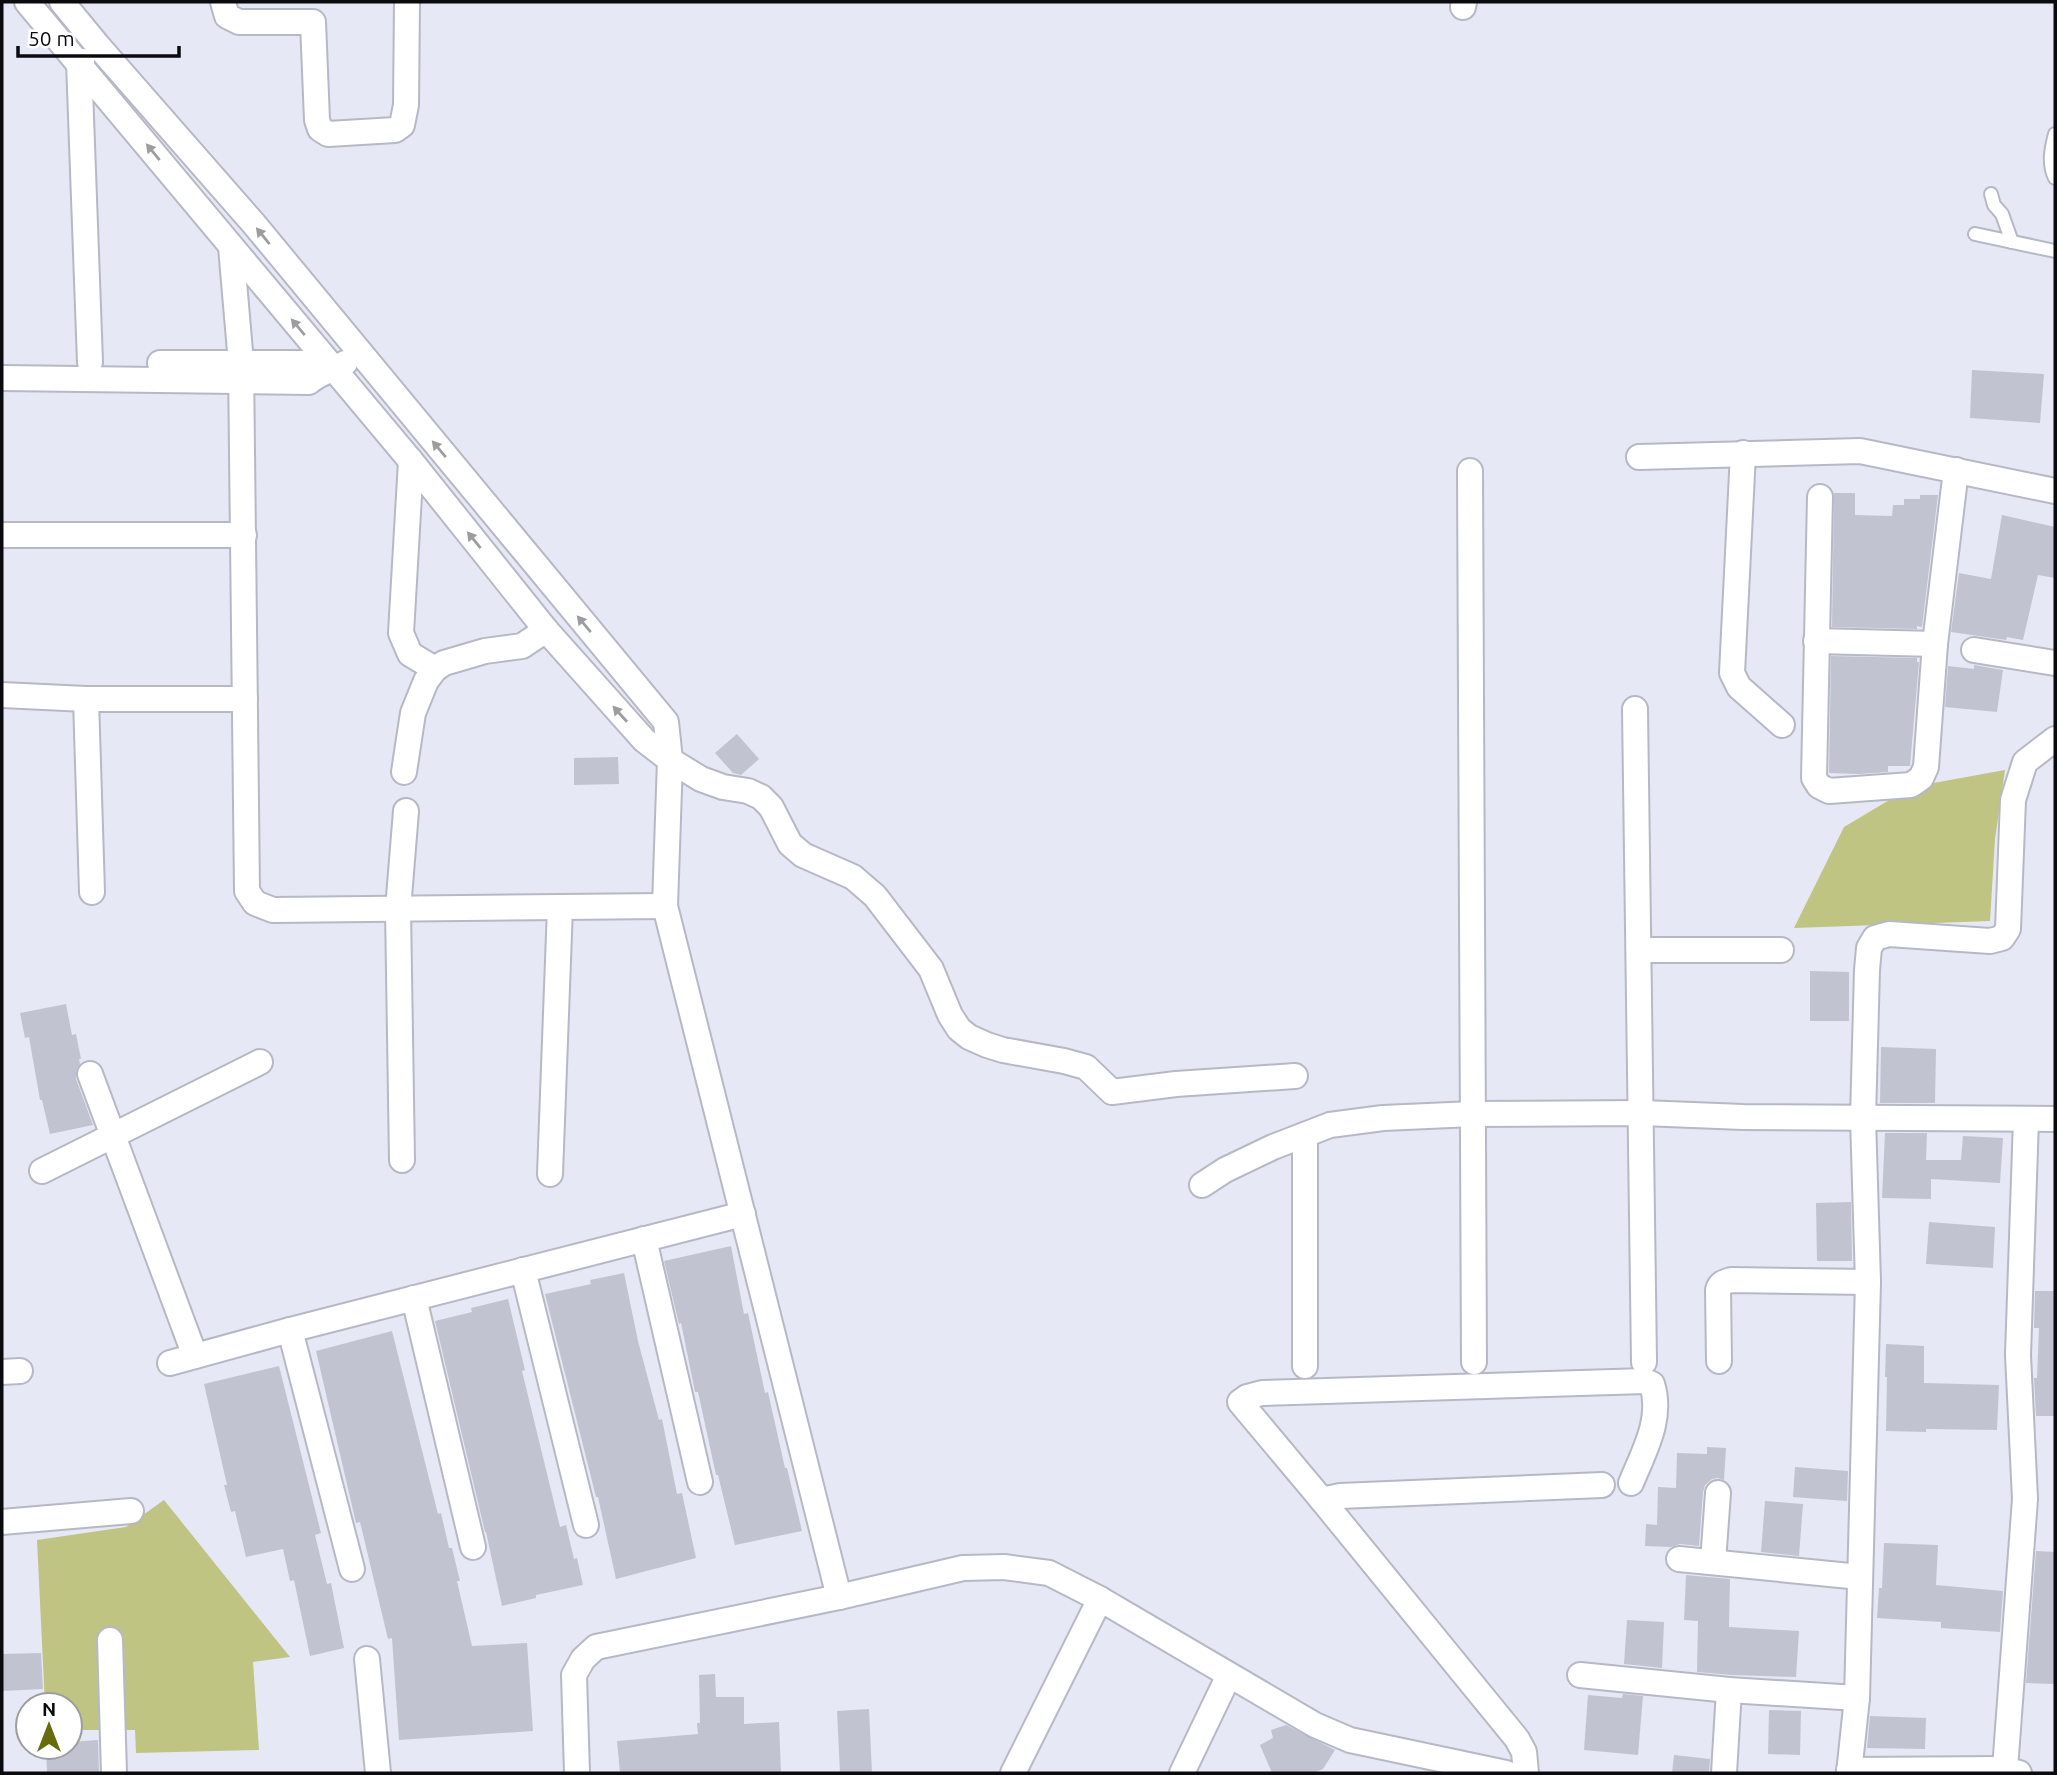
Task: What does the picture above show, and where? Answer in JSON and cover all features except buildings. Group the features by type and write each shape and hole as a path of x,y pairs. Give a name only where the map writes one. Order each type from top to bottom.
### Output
{"street":[{"path":"27,2 89,55 254,224 666,722 670,760 665,906 839,1597"},
{"path":"62,2 89,55 326,372 411,461 546,630 644,740 701,779 761,797 771,807 790,844 803,855 853,877 875,895 932,969 950,1015 959,1029 986,1045 1086,1067 1112,1092 1177,1084 1295,1076"},
{"path":"223,2 228,16 239,22 313,12 317,120 320,129 328,134 395,130 402,125 406,106 407,2"},
{"path":"89,55 90,362"},
{"path":"231,247 241,372 247,891 255,903 273,910 665,906"},
{"path":"326,372 360,355"},
{"path":"2,361 90,362 241,372"},
{"path":"2,378 241,372 308,363 326,372"},
{"path":"1639,457 1860,450 1956,470 2054,484"},
{"path":"1743,453 1732,673 1739,687 1782,725"},
{"path":"411,461 401,632 410,654 435,669"},
{"path":"1820,497 1814,778 1819,786 1829,790 1911,785 1921,778 1926,767 1935,644 1956,470"},
{"path":"1470,471 1474,1362"},
{"path":"2,535 244,535"},
{"path":"404,772 413,713 426,681 435,669 444,663 485,651 522,646 546,630"},
{"path":"1816,641 1935,644"},
{"path":"1974,650 2055,663"},
{"path":"2,695 86,699 245,699"},
{"path":"86,699 92,892"},
{"path":"1635,709 1644,1362"},
{"path":"2026,1119 2018,1355 2025,1499 2012,1771 1849,1772 1857,1698 1868,1282 1863,1118 1870,948 1875,938 1889,934 1990,941 2002,938 2008,929 2013,800 2025,762 2055,739"},
{"path":"402,1160 398,909 406,811"},
{"path":"550,1174 560,907"},
{"path":"1639,950 1781,950"},
{"path":"42,1171 260,1062"},
{"path":"90,1074 195,1356"},
{"path":"1202,1185 1225,1170 1330,1125 1383,1118 1473,1114 1642,1113 2055,1119"},
{"path":"1306,1135 1306,1366"},
{"path":"170,1363 743,1214"},
{"path":"644,1239 700,1482"},
{"path":"523,1270 586,1525"},
{"path":"1719,1361 1718,1290 1725,1281 1868,1282"},
{"path":"414,1298 474,1546"},
{"path":"290,1330 352,1569"},
{"path":"1526,1773 1524,1752 1517,1739 1240,1402 1262,1393 1645,1381 1652,1384 1655,1393 1655,1425 1631,1483"},
{"path":"1322,1500 1340,1496 1602,1485"},
{"path":"1713,1562 1718,1493"},
{"path":"2,1522 131,1511"},
{"path":"1679,1559 1860,1577"},
{"path":"577,1773 574,1675 583,1659 596,1647 839,1597 963,1568 1004,1567 1049,1573 1100,1599 1315,1725 1350,1740 1506,1773"},
{"path":"1013,1773 1100,1599"},
{"path":"110,1640 114,1773"},
{"path":"368,1659 379,1773"},
{"path":"1182,1773 1229,1675"},
{"path":"1580,1675 1857,1698"},
{"path":"1724,1773 1729,1689"}],"lane":[{"path":"2055,134 2051,152 2055,178"},
{"path":"1991,194 2012,242"},
{"path":"1975,234 2055,251"}],"green space":[{"path":"2005,770 1995,839 1990,921 1794,928 1844,827 1891,799 1928,784"},
{"path":"164,1500 290,1657 253,1662 259,1750 136,1753 135,1730 84,1730 84,1691 44,1691 37,1540 126,1527"}]}
